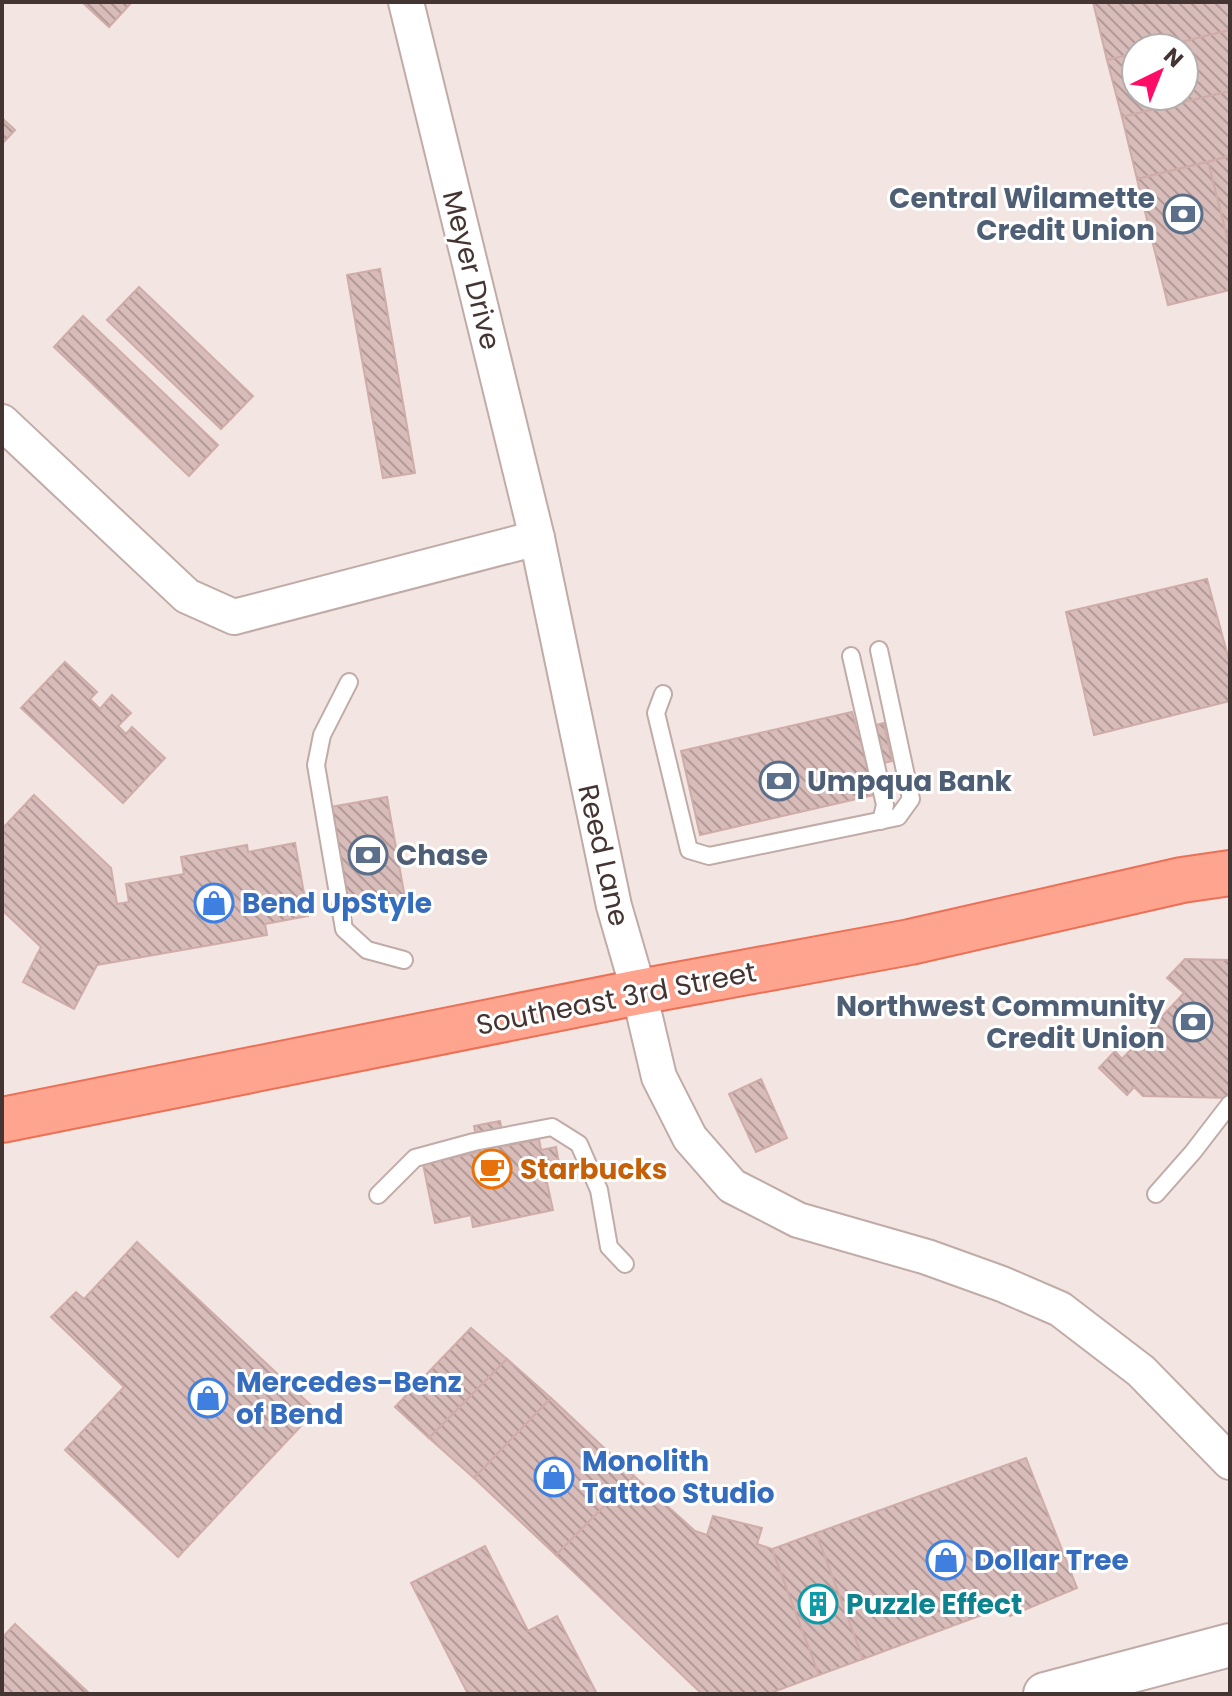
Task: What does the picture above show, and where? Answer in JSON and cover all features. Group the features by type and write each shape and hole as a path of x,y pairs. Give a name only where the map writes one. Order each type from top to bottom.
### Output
{"main road":[{"name":"Southeast 3rd Street","path":"2,1120 639,992 910,942 1182,880 1230,873"}],"street":[{"name":"Meyer Drive","path":"406,2 537,538"},
{"path":"2,422 187,596 234,617 537,538"},
{"name":"Reed Lane","path":"537,538 614,906 659,1077 690,1138 732,1186 798,1220 927,1257 1060,1309 1141,1371 1230,1462"},
{"path":"1059,1692 1230,1645"}],"lane":[{"path":"663,694 656,713 689,850 709,856 881,821 898,817 911,799 879,650"},
{"path":"851,656 885,805 881,821"},
{"path":"349,682 322,735 316,765 344,929 367,950 404,960"},
{"path":"1156,1194 1230,1104"},
{"path":"378,1195 415,1158 474,1142 552,1127 579,1144 599,1190 609,1247 625,1264"}],"building":[{"path":"82,2 132,2 109,27"},
{"path":"1093,2 1230,2 1230,30 1200,37 1200,32 1120,32 1120,57 1107,60"},
{"path":"1230,30 1230,91 1200,98 1200,37"},
{"path":"1120,57 1120,109 1107,60"},
{"path":"1230,91 1230,156 1137,179 1122,117 1143,112 1200,112 1200,98"},
{"path":"1121,112 1143,112 1122,117"},
{"path":"2,118 15,130 2,144"},
{"path":"1230,156 1230,249 1208,162"},
{"name":"Central Wilamette Credit Union","path":"1208,162 1230,249 1230,290 1168,305 1137,179"},
{"path":"380,269 415,473 383,478 347,275"},
{"path":"139,287 253,396 221,429 107,320"},
{"path":"83,316 218,445 189,476 54,347"},
{"path":"1207,579 1230,664 1230,701 1094,735 1066,612"},
{"path":"65,662 97,692 90,699 100,709 112,695 131,713 118,726 126,734 132,727 165,758 123,803 21,708"},
{"name":"Umpqua Bank","path":"852,712 857,730 884,723 892,761 867,767 874,795 700,835 681,751"},
{"name":"Bend UpStyle","path":"34,795 111,868 117,904 129,902 126,884 184,874 181,857 247,845 248,852 295,843 308,916 265,924 267,935 97,965 74,1009 23,982 41,947 2,910 2,829"},
{"name":"Chase","path":"387,797 406,904 349,914 330,807"},
{"name":"Northwest Community Credit Union","path":"1185,959 1230,960 1230,1098 1143,1096 1134,1087 1127,1095 1099,1068 1115,1051 1122,1059 1184,993 1167,978"},
{"path":"761,1079 787,1138 756,1152 729,1094"},
{"name":"Starbucks","path":"500,1121 505,1146 539,1139 541,1150 556,1147 561,1174 546,1178 553,1210 473,1227 471,1215 435,1223 423,1164 479,1152 474,1126"},
{"name":"Mercedes-Benz of Bend","path":"137,1242 316,1410 178,1557 65,1450 124,1387 51,1317 76,1292 84,1299"},
{"path":"471,1328 507,1359 429,1438 395,1407"},
{"path":"507,1359 551,1398 474,1478 429,1438"},
{"name":"Monolith Tattoo Studio","path":"551,1398 634,1476 556,1555 474,1478"},
{"name":"Dollar Tree","path":"1026,1458 1077,1588 1010,1616 1006,1606 863,1659 816,1533"},
{"path":"634,1476 695,1531 707,1535 713,1516 762,1528 757,1544 772,1549 819,1675 768,1694 702,1694 556,1555"},
{"name":"Puzzle Effect","path":"816,1533 863,1659 819,1675 772,1549"},
{"path":"485,1546 528,1631 557,1616 597,1694 468,1694 411,1583"},
{"path":"15,1624 90,1694 2,1694 2,1638"}],"place":[{"name":"Central Wilamette Credit Union","path":"1183,214"},
{"name":"Umpqua Bank","path":"779,781"},
{"name":"Chase","path":"368,855"},
{"name":"Bend UpStyle","path":"214,903"},
{"name":"Northwest Community Credit Union","path":"1193,1022"},
{"name":"Starbucks","path":"492,1169"},
{"name":"Mercedes-Benz of Bend","path":"208,1398"},
{"name":"Monolith Tattoo Studio","path":"554,1477"},
{"name":"Dollar Tree","path":"946,1560"},
{"name":"Puzzle Effect","path":"818,1604"}]}
